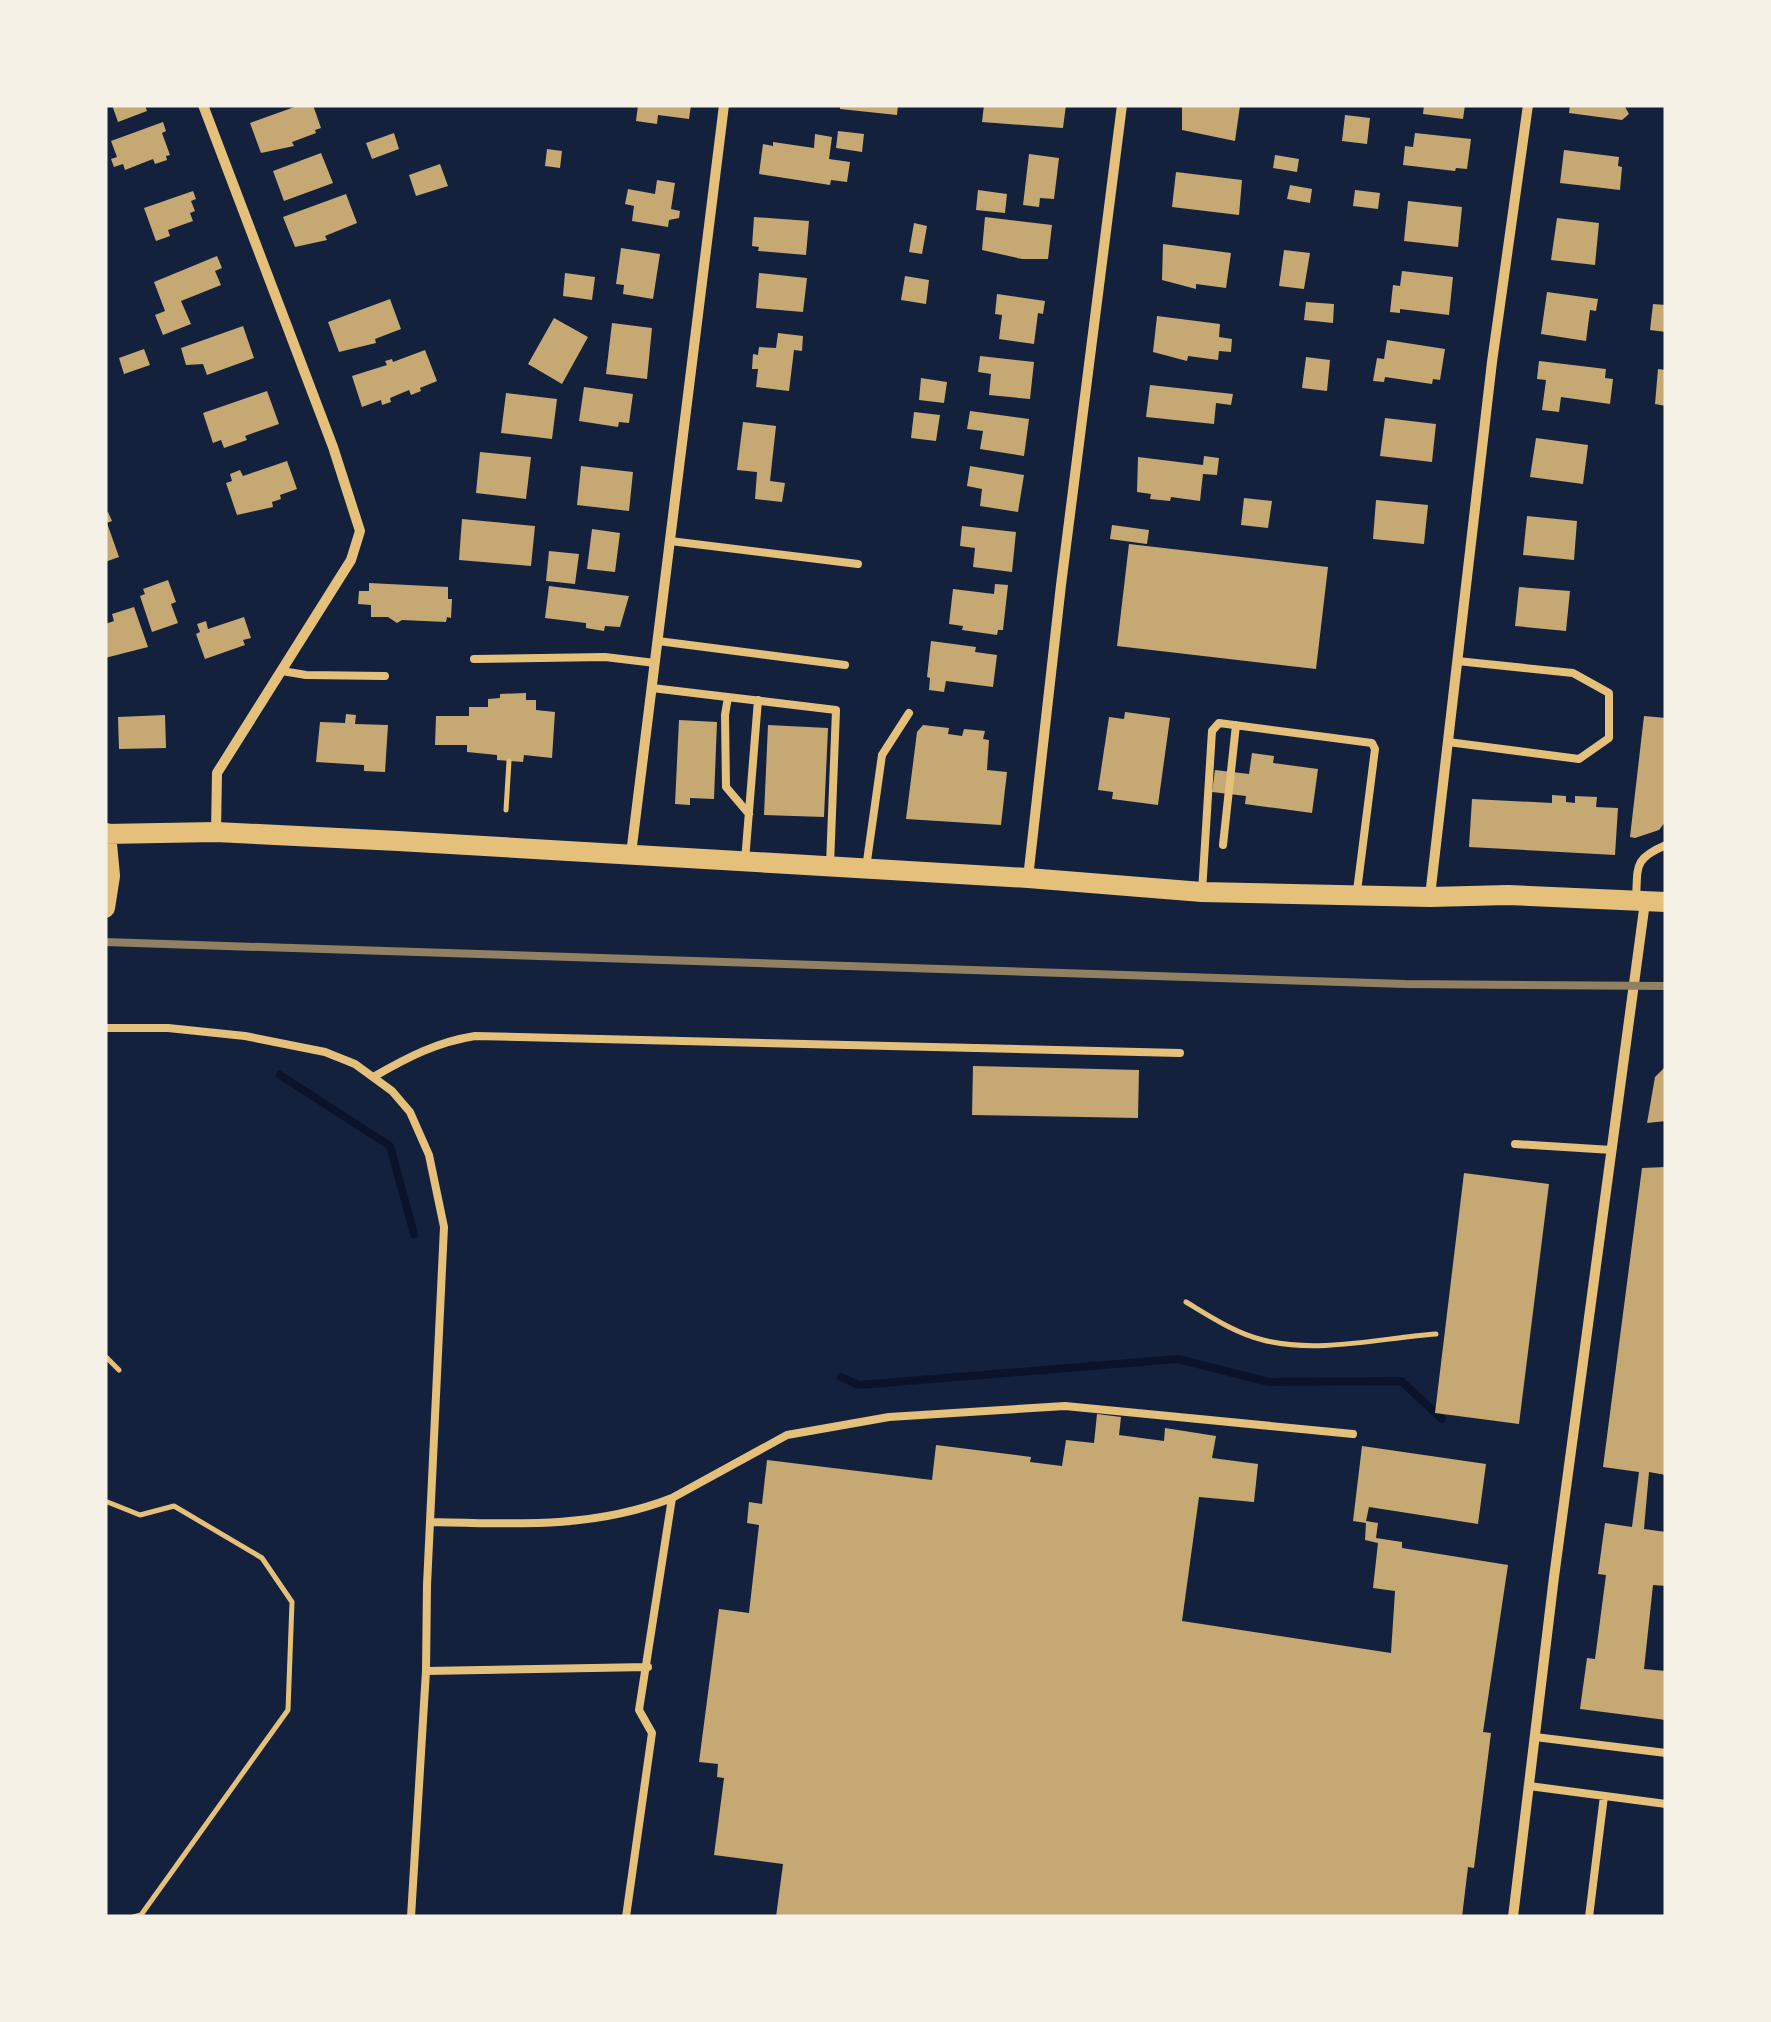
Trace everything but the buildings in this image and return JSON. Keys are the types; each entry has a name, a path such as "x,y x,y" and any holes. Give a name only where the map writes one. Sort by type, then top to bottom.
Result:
{"main road":[{"path":"105,908 110,876 105,832 216,832 631,854 1202,892 1508,895 1649,901"}],"street":[{"path":"203,105 333,447 360,531 351,560 218,773 216,832"},
{"path":"631,854 724,105"},
{"path":"1028,878 1122,105"},
{"path":"1430,897 1492,362 1528,105"},
{"path":"1513,1917 1612,1150 1649,901"}],"lane":[{"path":"670,541 858,564"},
{"path":"658,641 846,665"},
{"path":"474,659 605,657 655,663"},
{"path":"1448,742 1580,759 1608,738 1609,693 1573,673 1457,661"},
{"path":"282,671 385,676"},
{"path":"652,688 836,710 830,866"},
{"path":"728,697 726,787 749,814"},
{"path":"745,861 758,700"},
{"path":"866,868 882,755 910,713"},
{"path":"1202,892 1212,731 1219,723 1372,743 1375,749 1356,896"},
{"path":"1223,845 1236,725"},
{"path":"1649,901 1638,861 1644,854 1666,845"},
{"path":"105,1028 168,1028 326,1052 375,1076 410,1112 430,1155 444,1227 426,1671 411,1917"},
{"path":"375,1076 421,1050 447,1040 476,1036 1180,1052"},
{"path":"1515,1144 1612,1150"},
{"path":"430,1522 535,1525 586,1522 637,1512 672,1498 787,1435 889,1417 1066,1406 1354,1434"},
{"path":"626,1917 652,1733 638,1710 648,1667 672,1498"},
{"path":"426,1671 648,1667"},
{"path":"1535,1737 1666,1753"},
{"path":"1529,1786 1666,1804"},
{"path":"1588,1917 1604,1796"}],"path":[{"path":"506,810 510,761"},
{"path":"1186,1302 1222,1324 1262,1340 1288,1344 1436,1334"},
{"path":"105,1356 119,1370"},
{"path":"105,1501 140,1514 174,1506 262,1558 292,1602 288,1710 141,1915 133,1917"}],"waterway":[{"path":"280,1075 390,1146 414,1234"},
{"path":"841,1377 859,1385 1178,1359 1269,1382 1401,1381 1442,1419"}],"railway":[{"path":"105,942 1405,984 1666,986"}]}
